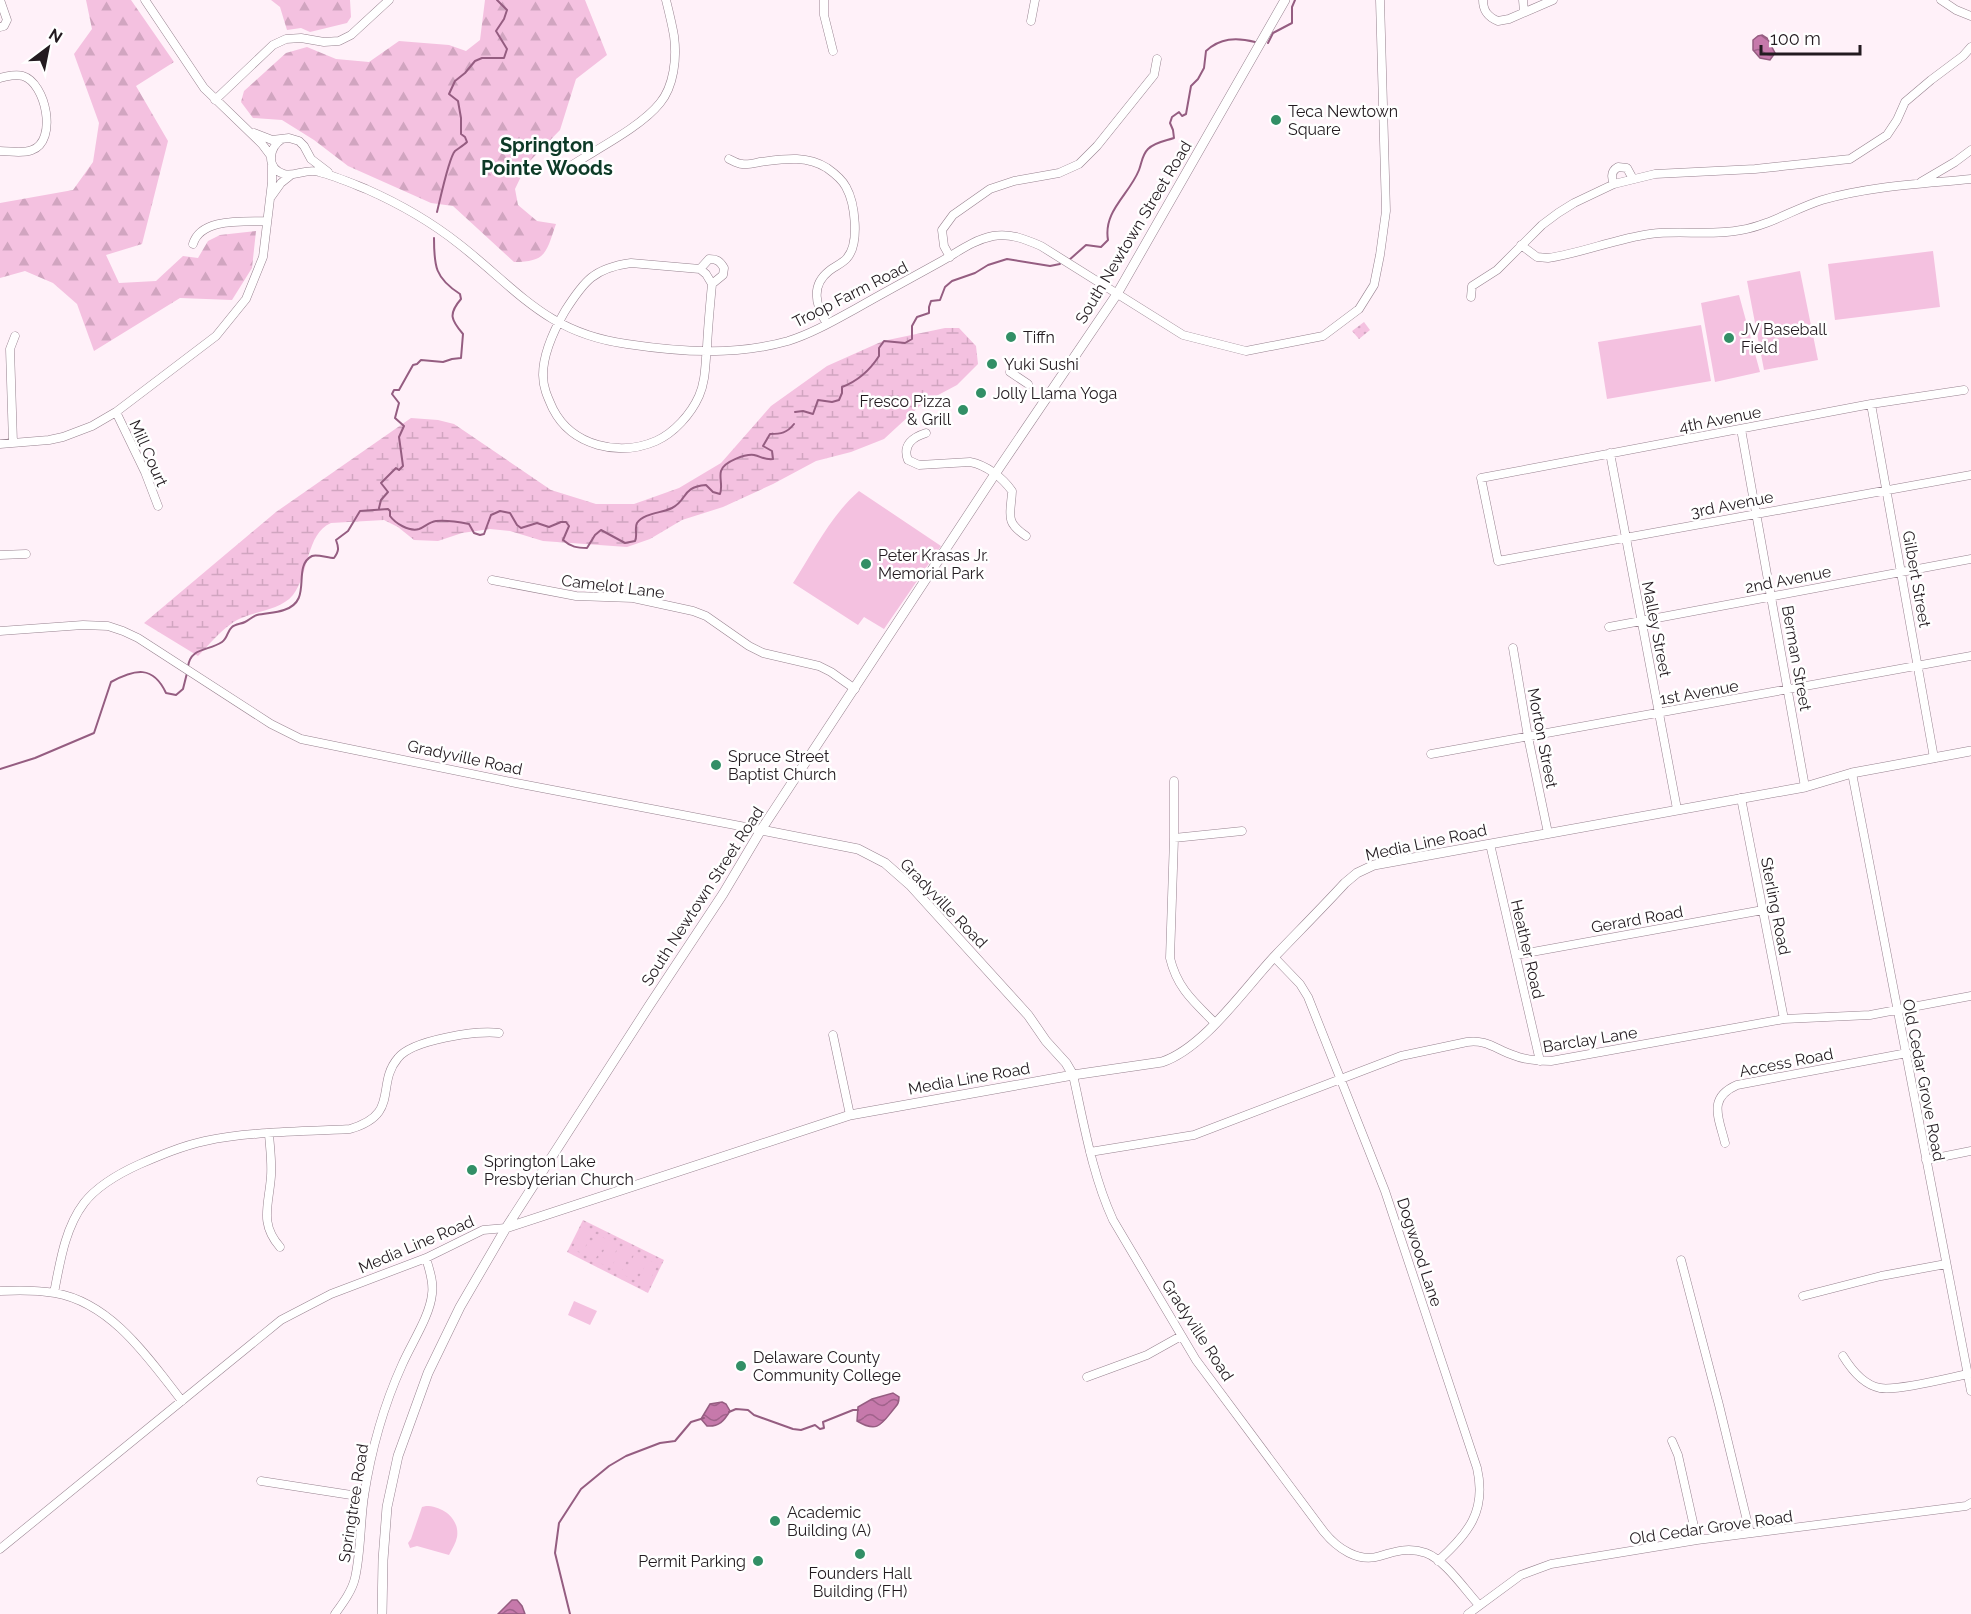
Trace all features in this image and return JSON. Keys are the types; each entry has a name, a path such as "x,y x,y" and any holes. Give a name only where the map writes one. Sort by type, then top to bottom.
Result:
{"main road":[{"name":"South Newtown Street Road","path":"382,1614 387,1507 398,1456 428,1373 456,1315 506,1228 723,894 761,830 995,474 1117,294 1285,0"},
{"name":"Media Line Road","path":"506,1228 850,1115 899,1104 1162,1062 1176,1057 1188,1049 1215,1023 1345,883 1364,869 1383,863 1805,787 1852,774 1971,751"},
{"name":"Gradyville Road","path":"761,830 858,849 885,863 910,885 1028,1015 1073,1075"}],"street":[{"path":"0,0 7,20 4,26 0,27"},
{"name":"Troop Farm Road","path":"145,0 204,88 262,144 278,171 294,174 311,170 334,176 400,204 437,227 516,294 558,324 604,340 706,351 746,350 803,336 973,242 995,236 1020,237 1041,246 1183,335 1246,351 1323,336 1359,309 1374,285 1386,211 1380,0"},
{"path":"215,100 273,45 286,39 339,41 351,35 388,0"},
{"path":"569,167 643,120 662,102 670,80 675,54 674,37 666,0"},
{"path":"824,0 824,15 833,51"},
{"path":"1031,21 1035,0"},
{"path":"1483,0 1483,7 1487,14 1498,21 1509,19 1553,0"},
{"path":"1523,0 1524,12"},
{"path":"1941,0 1971,16"},
{"path":"1471,297 1472,286 1497,270 1542,225 1574,202 1614,184 1655,174 1755,169 1850,159 1887,135 1905,102 1971,47"},
{"path":"950,256 944,246 942,230 953,215 990,189 1014,181 1059,172 1079,164 1097,146 1154,75 1157,59"},
{"path":"0,78 22,75 35,83 44,100 47,128 43,141 35,149 22,152 0,151"},
{"path":"244,128 268,139 292,138 299,141 307,152 306,164 281,183 270,198"},
{"path":"0,444 63,437 92,426 116,412 216,336 246,299 263,257 273,178 271,160 274,146 282,139"},
{"path":"1920,182 1971,150"},
{"name":"Troop Farm Road","path":"307,152 314,162 334,176"},
{"path":"729,159 741,165 801,158 820,163 846,186 853,202 854,240 847,258 826,273 816,292 820,314 827,324"},
{"path":"1614,184 1611,176 1618,166 1627,168 1633,179"},
{"path":"1521,245 1537,257 1548,258 1648,234 1740,230 1770,222 1822,200 1848,194 1920,182 1971,179"},
{"path":"193,244 198,233 214,226 267,221"},
{"path":"700,269 709,259 721,262 724,268 723,275 712,284"},
{"path":"631,263 700,269 712,284 706,373 699,395 688,415 674,429 656,441 634,447 590,444 571,433 556,415 546,395 543,374 548,348 558,324 580,288 595,274 613,265 631,263"},
{"path":"13,443 10,350 15,336"},
{"path":"1010,372 1028,384"},
{"name":"4th Avenue","path":"1498,561 1481,478 1871,404 1964,390"},
{"name":"Gilbert Street","path":"1871,404 1934,758"},
{"name":"Mill Court","path":"116,412 145,472 158,506"},
{"name":"Berman Street","path":"1741,429 1805,787"},
{"path":"926,433 909,441 906,455 908,460 920,465 970,462 995,474 1012,490 1011,523 1014,528 1026,536"},
{"name":"Malley Street","path":"1610,453 1677,810"},
{"name":"3rd Avenue","path":"1498,561 1971,475"},
{"path":"0,555 26,554"},
{"name":"2nd Avenue","path":"1609,627 1971,559"},
{"name":"Camelot Lane","path":"492,580 576,596 633,598 693,611 706,616 763,653 819,666 855,689"},
{"name":"Gradyville Road","path":"0,631 83,625 108,626 138,638 271,724 301,739 761,830"},
{"name":"Morton Street","path":"1513,648 1528,737 1548,833"},
{"name":"1st Avenue","path":"1431,754 1971,656"},
{"name":"Old Cedar Grove Road","path":"1852,774 1971,1391"},
{"path":"1174,781 1170,958 1181,988 1215,1023"},
{"name":"Sterling Road","path":"1741,798 1784,1019"},
{"path":"1174,838 1242,831"},
{"name":"Heather Road","path":"1490,844 1540,1061"},
{"name":"Gerard Road","path":"1516,955 1763,910"},
{"name":"Dogwood Lane","path":"1274,957 1300,984 1308,997 1342,1079 1385,1191 1480,1478 1479,1501 1469,1529 1438,1561"},
{"name":"Barclay Lane","path":"1090,1152 1194,1135 1401,1056 1475,1041 1494,1046 1513,1055 1540,1061 1564,1060 1784,1019 1854,1017 1971,996"},
{"path":"54,1293 67,1236 84,1202 99,1187 116,1176 170,1151 204,1141 240,1135 350,1129 363,1125 374,1118 381,1108 386,1099 393,1067 406,1050 421,1043 442,1039 487,1031 499,1033"},
{"path":"833,1035 850,1115"},
{"name":"Access Road","path":"1725,1143 1717,1108 1721,1095 1729,1088 1907,1053"},
{"name":"Gradyville Road","path":"1073,1075 1102,1196 1113,1220 1181,1336 1215,1386 1332,1542 1342,1550 1359,1556 1379,1557 1398,1550 1425,1553 1438,1561 1479,1605"},
{"path":"269,1134 271,1175 266,1221 272,1238 280,1247"},
{"path":"1926,1160 1971,1152"},
{"name":"Media Line Road","path":"0,1549 281,1320 331,1294 426,1258 483,1230 506,1228"},
{"name":"Springtree Road","path":"335,1614 346,1600 355,1580 364,1497 384,1408 427,1311 432,1294 431,1277 426,1258"},
{"path":"1681,1260 1750,1533"},
{"path":"1803,1296 1881,1276 1946,1264"},
{"path":"0,1291 25,1290 54,1293 92,1307 125,1333 182,1401"},
{"path":"1087,1377 1147,1354 1181,1336"},
{"path":"1843,1356 1860,1376 1880,1388 1901,1387 1968,1374"},
{"path":"1672,1441 1678,1455 1697,1540"},
{"path":"261,1481 364,1497"},
{"name":"Old Cedar Grove Road","path":"1468,1614 1521,1575 1551,1564 1697,1540 1966,1506 1971,1503"}],"green space":[{"path":"86,0 131,0 174,62 136,86 168,141 142,244 106,255 119,283 156,281 183,256 198,258 208,241 220,235 256,231 252,268 232,300 180,298 94,351 77,304 53,283 25,271 0,278 0,203 73,190 93,162 99,123 74,54 92,29"},
{"path":"271,0 350,0 351,17 347,23 310,32 301,28 287,30 280,7"},
{"path":"485,0 585,0 607,55 576,79 560,130 527,164 515,189 518,205 537,221 556,224 544,254 525,262 514,262 453,206 431,203 348,166 314,140 282,120 253,118 241,102 244,91 286,53 307,47 336,59 369,62 399,41 449,45 466,51 480,40"},
{"path":"1933,251 1940,307 1835,320 1828,264"},
{"path":"1800,271 1818,360 1764,370 1747,281"},
{"name":"JV Baseball Field","path":"1739,295 1760,372 1715,382 1701,303"},
{"path":"1364,322 1370,330 1359,339 1352,331"},
{"path":"1701,325 1711,381 1607,399 1598,342"},
{"path":"945,328 959,328 976,346 978,364 957,385 923,403 884,439 851,452 816,461 723,507 682,520 650,539 627,547 543,541 510,531 490,529 462,533 438,541 414,540 398,527 384,520 331,523 317,536 298,587 287,601 238,619 218,635 198,656 144,623 276,512 411,418 454,424 551,490 596,504 634,504 679,488 721,463 771,406 827,366 883,341"},
{"name":"Peter Krasas Jr. Memorial Park","path":"859,491 941,546 884,629 864,617 858,625 793,583 831,522"},
{"path":"583,1220 664,1260 648,1293 567,1252"},
{"path":"583,1227 593,1232 582,1253 572,1249"},
{"path":"596,1234 606,1239 595,1260 585,1255"},
{"path":"609,1240 619,1245 608,1267 598,1262"},
{"path":"622,1246 631,1251 621,1273 611,1268"},
{"path":"635,1253 645,1258 634,1280 624,1275"},
{"path":"648,1260 658,1264 647,1286 637,1281"},
{"path":"574,1301 597,1311 590,1325 568,1315"},
{"path":"422,1507 444,1511 456,1525 457,1537 449,1555 417,1546 410,1548 408,1543"}],"water":[{"path":"1762,35 1767,38 1775,53 1770,60 1760,58 1753,50 1753,40"},
{"path":"893,1393 899,1397 898,1403 882,1423 874,1427 857,1421 858,1407 872,1399"},
{"path":"722,1402 730,1411 728,1415 718,1424 707,1426 701,1419 710,1404"},
{"path":"512,1600 517,1600 525,1614 498,1614"}],"waterway":[{"path":"437,212 453,155 467,142 461,134 458,101 449,94 455,81 475,61 482,58 504,58 507,49 496,31 507,10 497,0"},
{"path":"1268,43 1273,33 1292,23 1292,7 1295,0"},
{"path":"1068,261 1086,245 1101,247 1108,240 1109,220 1135,179 1146,151 1157,143 1174,138 1170,123 1172,117 1179,112 1182,116 1186,114 1191,86 1204,68 1206,51 1223,41 1241,39 1255,42"},
{"path":"379,508 381,500 388,492 381,483 396,468 399,470 403,466 399,437 404,426 395,418 399,403 392,394 394,390 399,390 413,365 421,360 443,362 461,358 463,334 453,317 454,309 461,299 460,294 441,277 436,264 434,238"},
{"path":"795,412 803,411 813,414 818,400 832,402 839,400 842,387 848,385 872,366 879,356 879,348 884,341 905,343 912,339 912,326 917,317 929,313 931,301 940,300 945,287 952,281 1007,259 1050,266 1060,264"},
{"path":"188,667 192,656 222,642 233,626 256,616 293,606 301,592 303,568 306,561 312,556 334,558 338,549 336,540 348,531 360,511 388,509 395,521 415,530 436,521 469,524 474,533 480,535 484,534 491,515 500,511 510,513 521,528 537,523 549,527 566,522 569,526 563,540 577,547 587,548 601,530 625,543 635,541 636,525 640,520 677,505 692,488 706,485 713,492 720,494 721,471 731,461 750,455 773,459 772,451 763,446 770,434 784,432 794,424"},
{"path":"0,769 35,758 94,733 111,682 128,674 143,672 155,678 166,693 176,695 183,689 187,673"},
{"path":"729,1412 736,1409 748,1410 754,1415 801,1430 815,1425 820,1429 824,1428 823,1422 858,1410"},
{"path":"570,1614 555,1553 559,1523 581,1489 609,1466 626,1456 660,1443 675,1441 691,1422 704,1418"}],"place":[{"name":"Teca Newtown Square","path":"1276,120"},
{"name":"Tiffn","path":"1011,337"},
{"name":"JV Baseball Field","path":"1729,338"},
{"name":"Yuki Sushi","path":"992,364"},
{"name":"Jolly Llama Yoga","path":"981,393"},
{"name":"Fresco Pizza & Grill","path":"963,410"},
{"name":"Peter Krasas Jr. Memorial Park","path":"866,564"},
{"name":"Spruce Street Baptist Church","path":"716,765"},
{"name":"Springton Lake Presbyterian Church","path":"472,1170"},
{"name":"Delaware County Community College","path":"741,1366"},
{"name":"Academic Building (A)","path":"775,1521"},
{"name":"Founders Hall Building (FH)","path":"860,1554"},
{"name":"Permit Parking","path":"758,1561"}],"district":[{"name":"Springton Pointe Woods","path":"547,156"}]}
